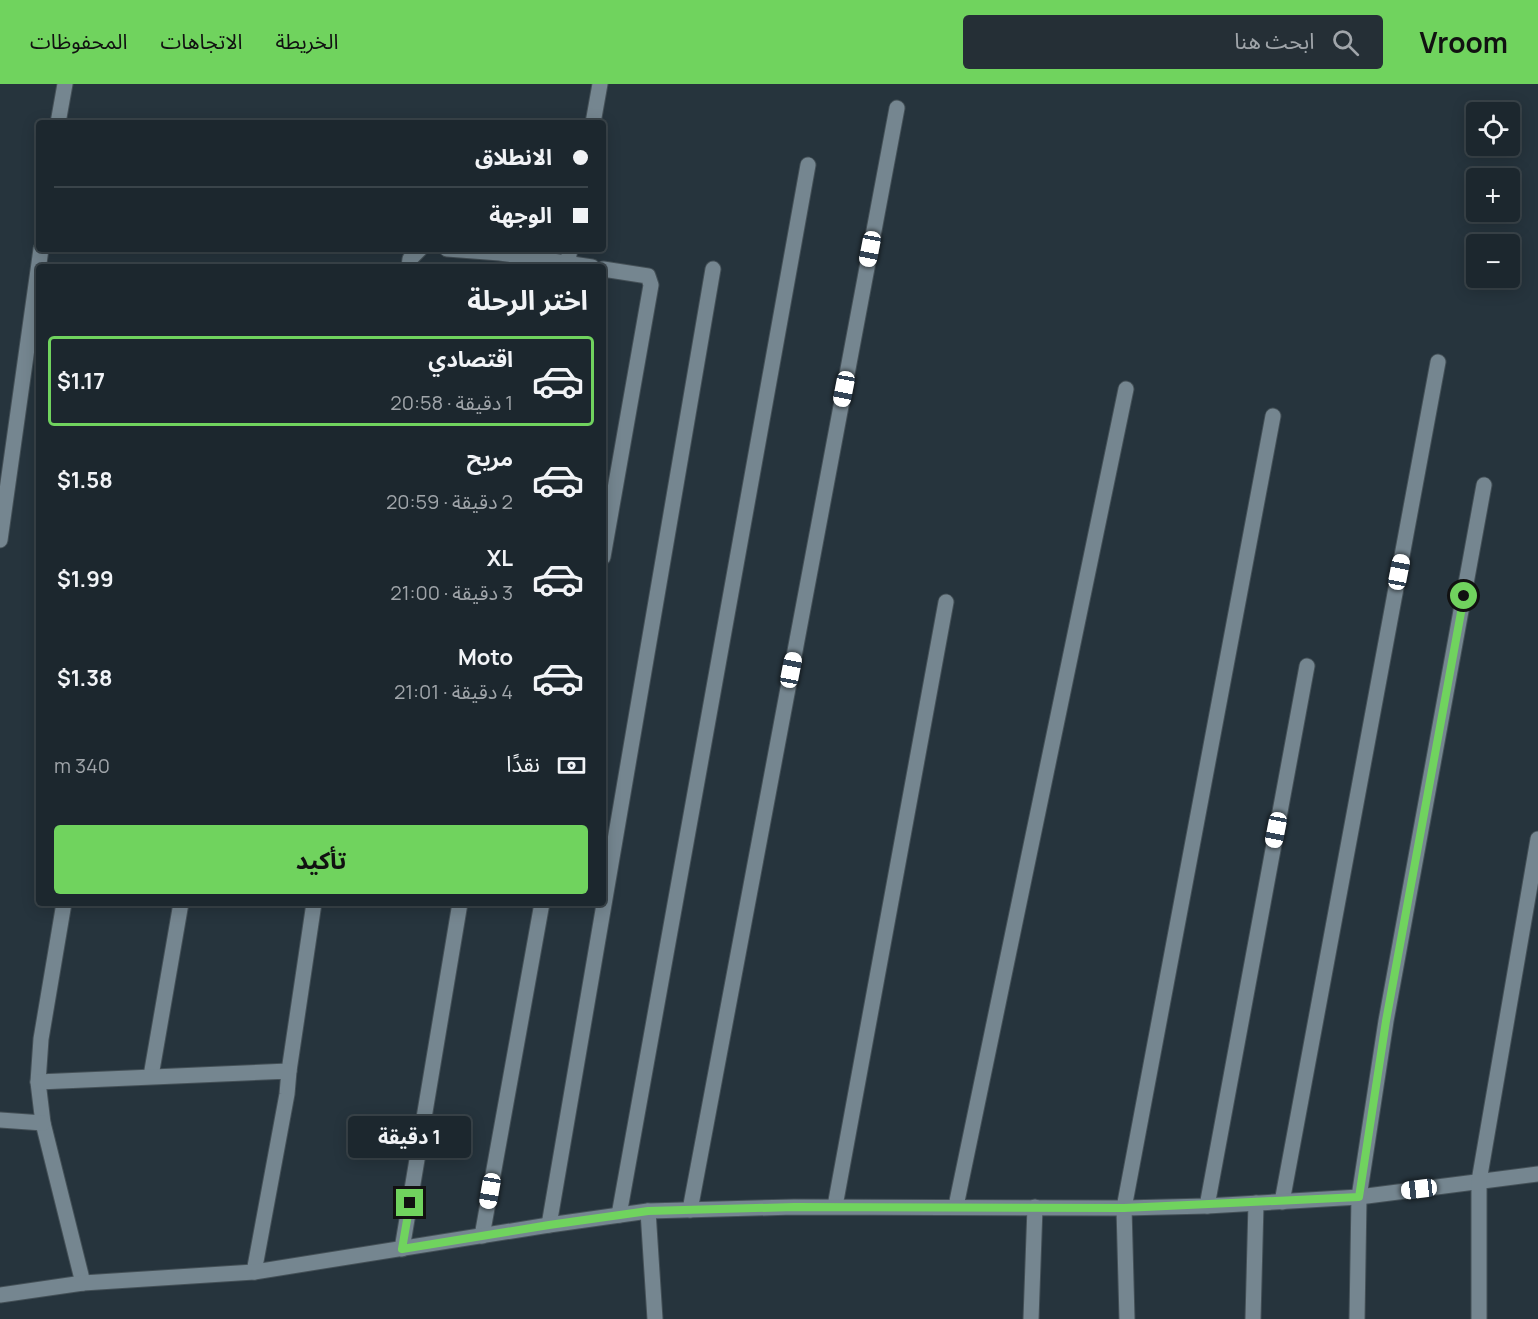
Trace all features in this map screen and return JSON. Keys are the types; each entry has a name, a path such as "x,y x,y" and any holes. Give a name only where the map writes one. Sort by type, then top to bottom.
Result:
{"street":[{"path":"59,120 65,84"},
{"path":"594,120 600,84"},
{"path":"690,1210 897,108"},
{"path":"619,1215 808,165"},
{"path":"487,252 568,260"},
{"path":"606,892 713,268"},
{"path":"606,269 648,276 651,285 606,540"},
{"path":"0,540 36,284"},
{"path":"1282,1202 1438,362"},
{"path":"956,1206 1126,388"},
{"path":"1127,1319 1124,1208 1273,416"},
{"path":"1357,1319 1359,1197 1388,1010 1484,485"},
{"path":"835,1206 946,602"},
{"path":"1207,1206 1307,666"},
{"path":"1479,1319 1479,1181 1538,840"},
{"path":"63,906 41,1039 38,1082 44,1123 83,1283"},
{"path":"151,1076 180,906"},
{"path":"254,1272 287,1094 314,906"},
{"path":"402,1249 459,906"},
{"path":"482,1236 541,906"},
{"path":"549,1225 604,906"},
{"path":"38,1082 290,1071"},
{"path":"0,1120 44,1123"},
{"path":"0,1295 83,1283 254,1272 648,1211 835,1206 1124,1208 1207,1206 1359,1197 1538,1174"},
{"path":"1252,1319 1257,1203"},
{"path":"1031,1319 1035,1207"},
{"path":"648,1211 656,1319"}],"route":[{"path":"410,1203 402,1249 648,1211 794,1207 1124,1208 1207,1206 1359,1197 1386,1021 1464,596"}]}
